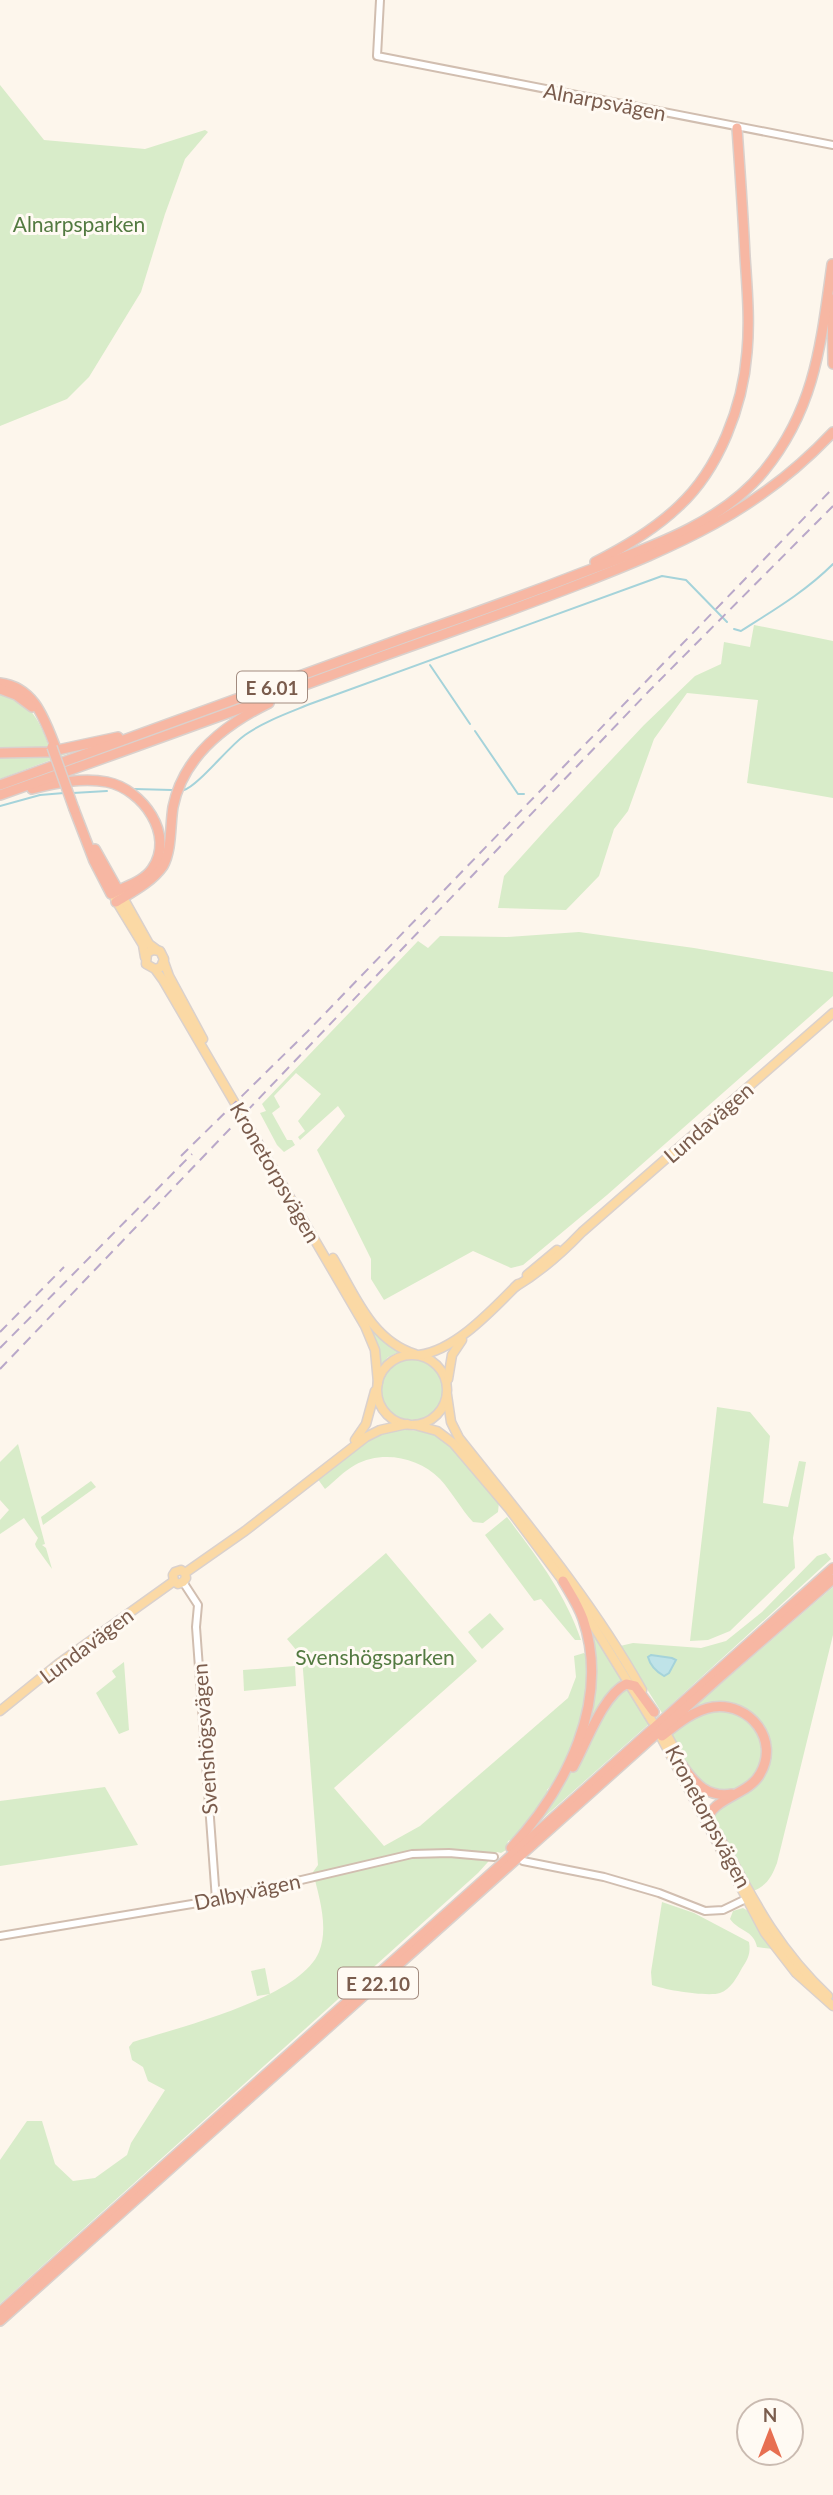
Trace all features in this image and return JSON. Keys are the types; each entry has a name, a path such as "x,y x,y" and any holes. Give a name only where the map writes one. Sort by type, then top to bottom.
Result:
{"highway":[{"path":"543,588 621,550 671,513 697,486 714,460 729,427 740,393 748,340 737,128"},
{"path":"833,252 833,364"},
{"name":"E 6.01","path":"0,785 543,588 691,528 742,493 763,472 783,444 811,386 821,350 832,264"},
{"name":"E 6.01","path":"0,796 572,587 675,546 763,495 833,432"},
{"path":"117,896 152,879 162,866 179,789 192,762 202,750 230,726 260,708 361,665"},
{"path":"0,683 18,688 36,704 42,714 76,809 117,896"},
{"path":"0,689 16,695 34,709 53,747"},
{"path":"0,753 65,749 163,726"},
{"path":"0,796 56,783 95,780 113,783 135,796 148,809 156,825 159,853 146,876 117,896"},
{"name":"E 22.10","path":"0,2321 623,1763 832,1571"},
{"name":"E 22.10","path":"0,2312 473,1887 832,1571"},
{"path":"555,1792 578,1739 592,1677 591,1653 584,1625 563,1581"},
{"path":"473,1887 522,1836 555,1792 574,1764 612,1695 622,1686 631,1685 640,1691 655,1717"},
{"path":"623,1763 697,1713 716,1707 733,1708 747,1714 760,1727 766,1754 765,1765 756,1780 717,1805 707,1819"},
{"path":"682,1765 707,1792 723,1795 740,1791"}],"main road":[{"path":"117,896 149,944 163,954 164,962 155,969 148,967 143,945 117,896"},
{"path":"145,957 150,951 157,950"},
{"name":"Kronetorpsvägen","path":"164,962 180,998 261,1140 374,1326 395,1346 416,1355"},
{"name":"Kronetorpsvägen","path":"155,969 361,1318 375,1350 377,1384"},
{"name":"Lundavägen","path":"344,1453 364,1428 377,1384 392,1360 436,1351 453,1343 515,1287 565,1250 582,1232 833,1013"},
{"name":"Lundavägen","path":"0,1712 58,1664 174,1581 175,1572 179,1570 184,1578 376,1431 411,1425 435,1417 443,1407 454,1352 483,1316"},
{"path":"416,1355 430,1359 439,1367 447,1390 451,1422 459,1438 577,1588 611,1639 655,1717"},
{"path":"377,1384 378,1399 384,1411 395,1420 442,1434 453,1443 510,1510 563,1581 631,1685"},
{"name":"Kronetorpsvägen","path":"707,1819 682,1765 665,1737 707,1819 749,1897"},
{"path":"749,1897 791,1958 833,2000"},
{"path":"749,1897 765,1933 786,1962 806,1984 833,2006"}],"street":[{"name":"Alnarpsvägen","path":"380,0 377,56 833,145"},
{"name":"Svenshögsvägen","path":"184,1578 198,1605 196,1627 216,1900"},
{"name":"Dalbyvägen","path":"0,1936 216,1900 412,1854 449,1853 494,1857"},
{"path":"523,1861 604,1877 659,1893 705,1911 723,1910 749,1897"}],"green space":[{"name":"Alnarpsparken","path":"0,85 44,140 145,149 205,130 208,132 185,159 141,292 89,377 67,399 0,426"},
{"path":"508,605 0,791 0,788"},
{"path":"754,625 833,641 833,798 747,783 758,700 687,693 654,739 628,811 614,829 599,876 566,910 498,908 504,876 549,826 644,725 695,676 721,664 724,642 750,647"},
{"path":"0,693 19,700 26,706 43,731 50,750 0,750"},
{"path":"72,752 0,779 0,756 22,757"},
{"path":"579,932 833,972 833,996 607,1195 523,1265 511,1268 473,1251 384,1300 371,1279 371,1259 317,1150 345,1116 338,1106 300,1140 298,1137 305,1131 298,1121 321,1094 296,1073 274,1096 280,1107 272,1113 287,1140 292,1140 295,1145 284,1152 277,1145 260,1113 266,1111 262,1104 418,941 428,948 440,936 507,937"},
{"path":"370,1328 385,1342 401,1351 388,1357 379,1368"},
{"path":"412,1357 430,1363 438,1371 444,1389 438,1407 430,1415 412,1421 394,1415 386,1407 380,1389 386,1371 394,1363"},
{"path":"717,1407 750,1412 770,1436 763,1503 788,1507 799,1461 806,1462 793,1538 795,1568 730,1631 708,1640 690,1641"},
{"path":"398,1429 431,1432 454,1447 499,1502 498,1512 483,1523 473,1522 431,1471 399,1458 366,1460 347,1470 325,1489 317,1478 370,1436"},
{"path":"18,1444 45,1544 42,1545 46,1548 52,1569 36,1547 38,1538 24,1518 0,1534 0,1520 9,1510 0,1500 0,1462"},
{"path":"91,1481 96,1487 43,1525 41,1517"},
{"path":"507,1517 558,1591 581,1640 575,1640 541,1599 534,1601 485,1535"},
{"name":"Svenshögsparken","path":"386,1553 477,1661 334,1788 384,1846 420,1826 568,1698 576,1677 574,1656 584,1653 589,1674 584,1706 566,1763 547,1790 550,1795 516,1838 508,1841 506,1850 497,1852 478,1873 0,2304 0,2160 27,2121 42,2121 55,2164 73,2181 95,2178 127,2155 131,2143 165,2090 148,2081 143,2067 132,2060 129,2047 133,2042 207,2019 264,1997 289,1983 307,1968 319,1952 323,1922 313,1872 318,1865 302,1657 287,1639"},
{"path":"826,1553 831,1559 662,1713 620,1646 633,1643 701,1648 726,1641 762,1612 817,1556"},
{"path":"833,1587 833,1635 777,1863 768,1880 753,1891 711,1816 757,1783 768,1738 735,1706 679,1720"},
{"path":"490,1613 504,1629 482,1649 468,1632"},
{"path":"586,1619 626,1681 577,1753 589,1717 594,1687 595,1672"},
{"path":"124,1662 129,1730 119,1734 96,1693 116,1677 112,1671"},
{"path":"295,1666 296,1686 244,1691 243,1670"},
{"path":"629,1687 650,1723 532,1828 576,1765 612,1698"},
{"path":"710,1710 737,1712 757,1731 762,1744 758,1772 749,1783 737,1790 723,1792 701,1783 686,1763 671,1733 685,1722"},
{"path":"105,1787 138,1845 0,1866 0,1801"},
{"path":"662,1902 694,1913 749,1942 747,1959 727,1989 720,1993 706,1994 652,1985 651,1972"},
{"path":"743,1908 750,1912 773,1949 757,1947 753,1937 730,1919 733,1911"},
{"path":"265,1968 270,1994 257,1996 251,1971"}],"water":[{"path":"651,1655 676,1660 669,1673 664,1676 650,1663 648,1657"}],"waterway":[{"path":"734,629 741,631 777,608 833,564"},
{"path":"184,790 245,735 277,718 662,576 686,580 727,622"},
{"path":"430,665 470,724"},
{"path":"475,731 518,794 524,794"},
{"path":"134,789 172,790"},
{"path":"73,793 107,791"},
{"path":"0,806 40,795 64,793"}],"railway":[{"path":"181,1156 307,1032 833,488"},
{"path":"0,1369 649,691 833,506"},
{"path":"0,1348 192,1154"},
{"path":"0,1332 64,1267"}]}
